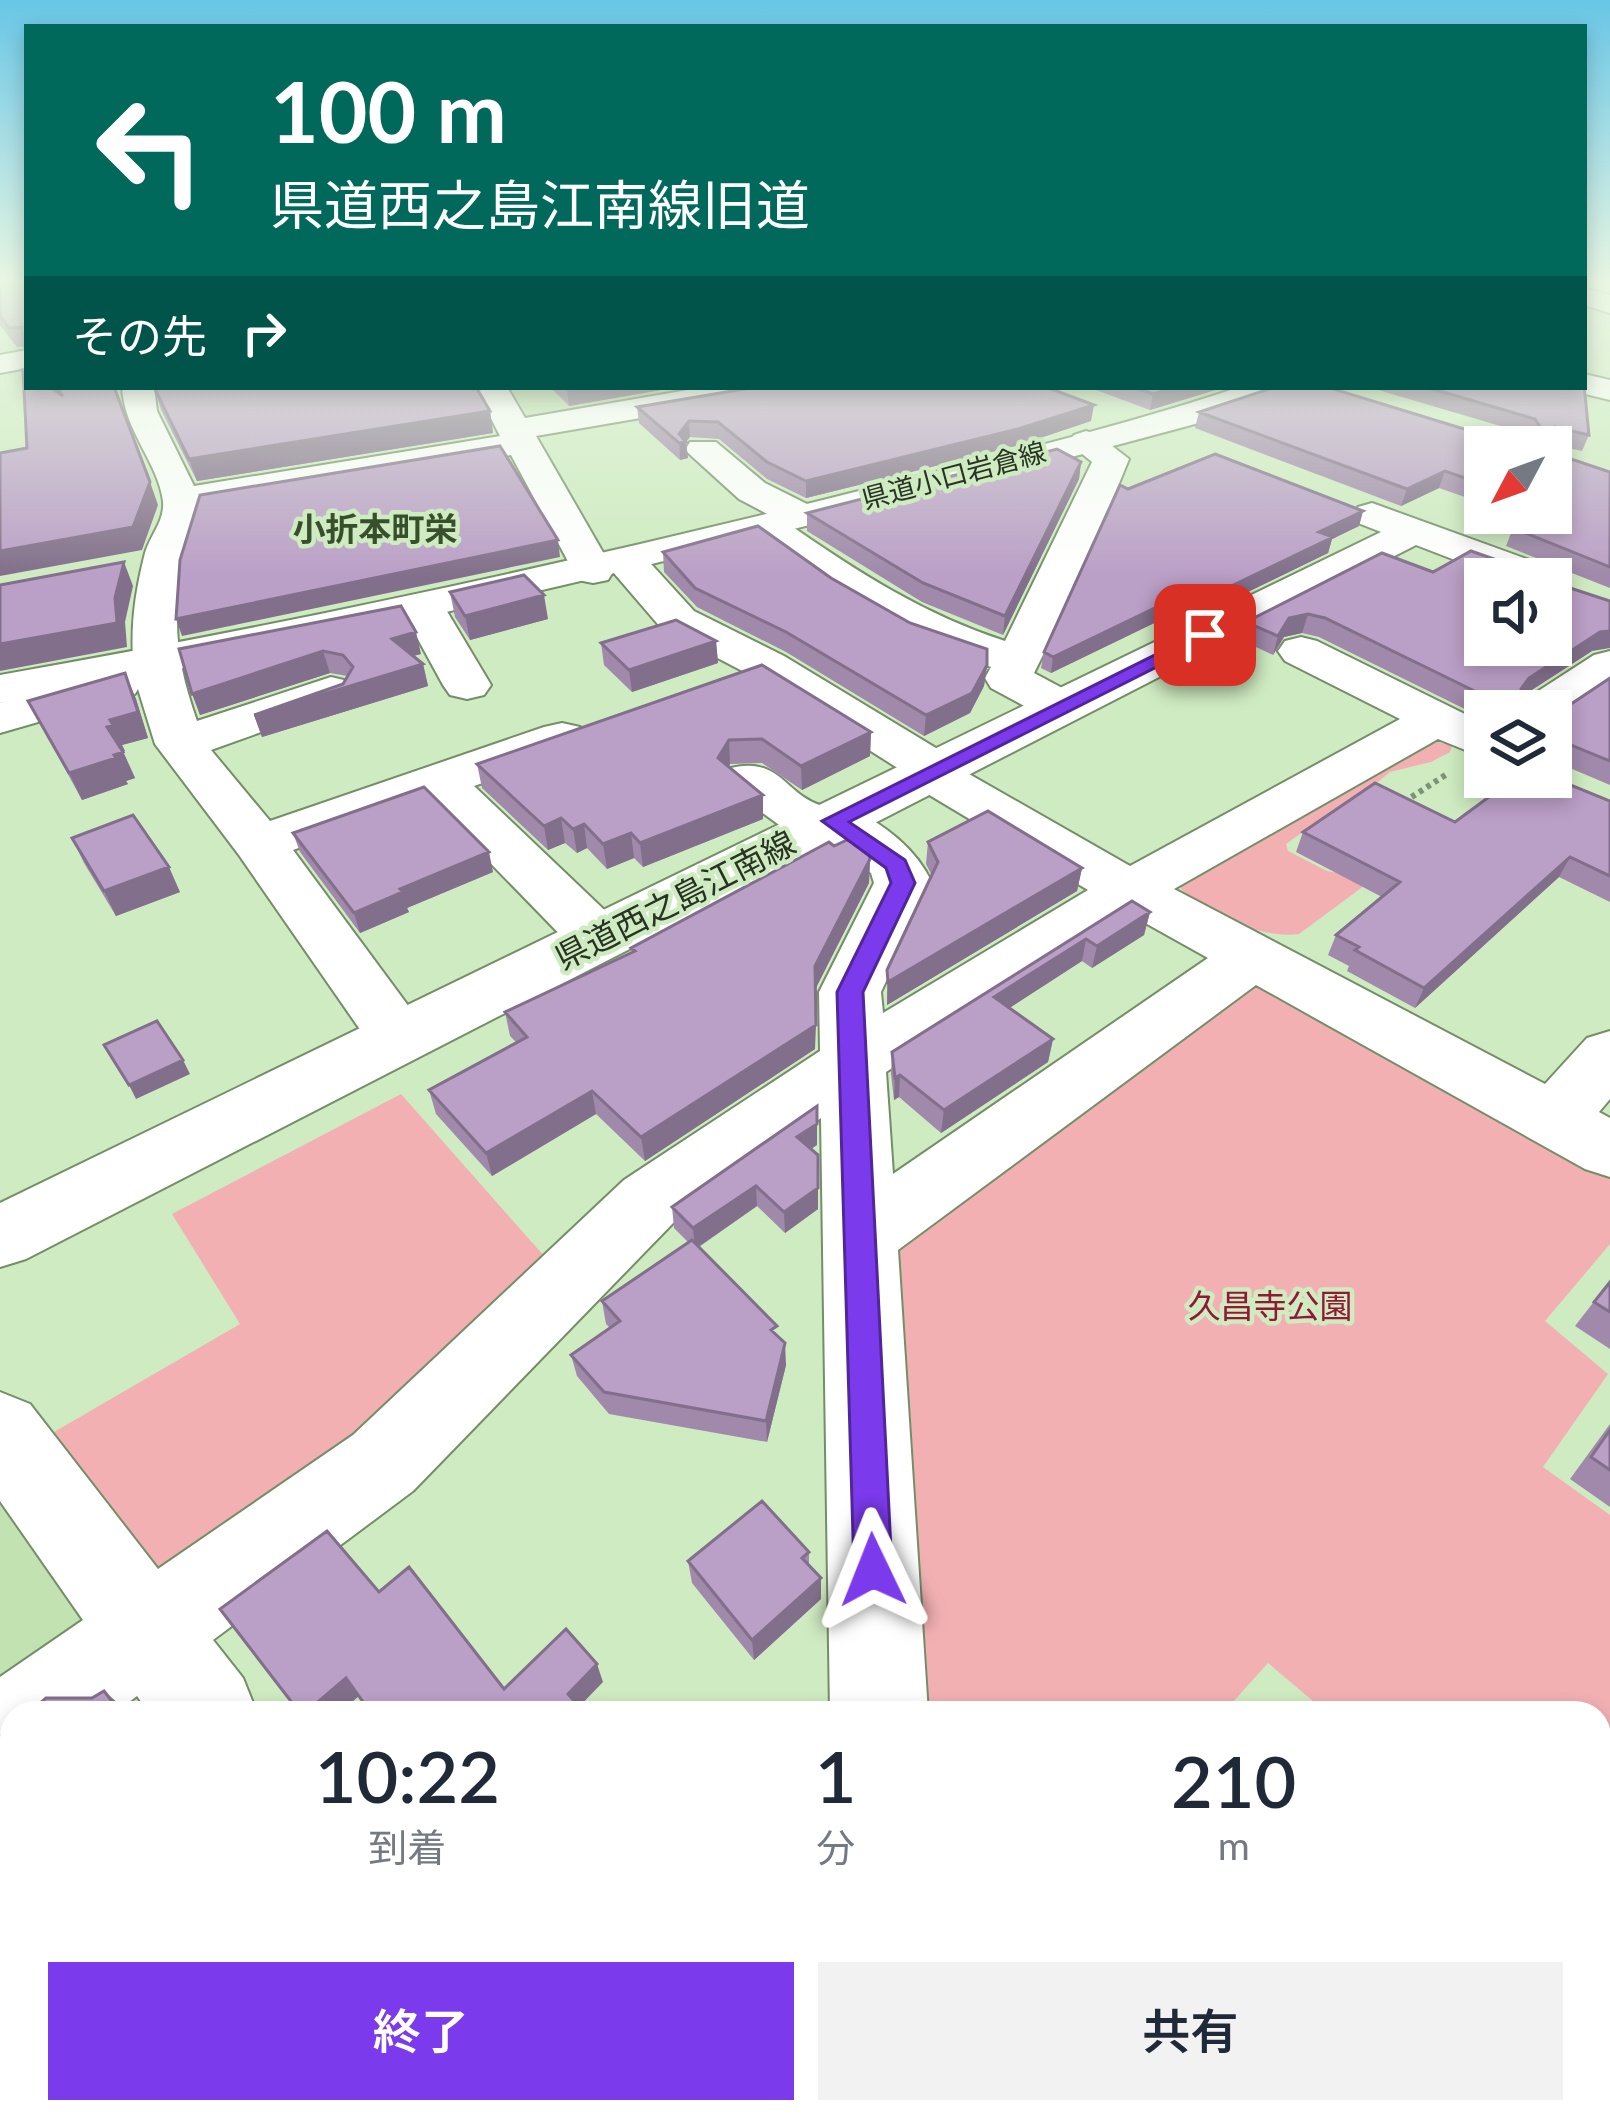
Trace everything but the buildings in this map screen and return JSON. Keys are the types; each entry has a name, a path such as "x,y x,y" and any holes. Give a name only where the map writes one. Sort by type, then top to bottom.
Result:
{"street":[{"path":"138,390 140,411 182,499 181,519 142,567 154,663 180,744 259,843 400,1038"},
{"path":"493,390 517,436 610,567 679,620 768,666 932,772 1130,890 1582,1134 1610,1055"},
{"name":"県道小口岩倉線","path":"0,688 154,663 610,567 785,522 1085,423 1143,428 1263,390"},
{"path":"182,499 517,436 669,395 763,398"},
{"path":"1062,707 1009,678 1053,593 1111,459 1085,423"},
{"path":"1143,428 1206,452"},
{"path":"703,449 848,585 927,630 1018,662"},
{"path":"1331,499 1486,558"},
{"name":"県道西之島江南線","path":"0,1237 1414,531"},
{"path":"423,608 467,685"},
{"path":"1301,650 1463,741"},
{"path":"0,718 128,681 154,663"},
{"path":"1572,690 1610,665"},
{"path":"706,688 768,666"},
{"path":"180,744 331,691"},
{"path":"259,843 602,724"},
{"path":"50,1701 383,1463 650,1200 854,1061 1130,890 1463,741"},
{"path":"749,778 896,865 903,883 850,992 879,1701"},
{"path":"440,781 598,938"},
{"path":"861,1236 1252,957"},
{"path":"0,1431 199,1701"}],"path":[{"path":"1388,813 1463,741"}],"shaded area":[{"path":"504,390 658,390 661,397 520,421"},
{"path":"0,1492 107,1638 16,1701 0,1701"}],"green space":[{"path":"1428,739 1452,746 1450,752 1390,772 1337,816 1314,824 1286,844 1288,851 1327,871 1372,880 1299,934 1268,933 1236,923 1181,889 1184,877"},
{"name":"久昌寺公園","path":"1259,972 1610,1165 1610,1244 1545,1321 1608,1374 1543,1467 1610,1515 1610,1701 1313,1701 1268,1663 1234,1701 909,1701 886,1243"},
{"path":"401,1094 560,1274 163,1600 42,1439 240,1324 172,1214"}],"district":[{"name":"小折本町栄","path":"375,529"}],"route":[{"path":"873,1570 850,992 857,969 903,883 896,865 833,821 1205,635"}]}
